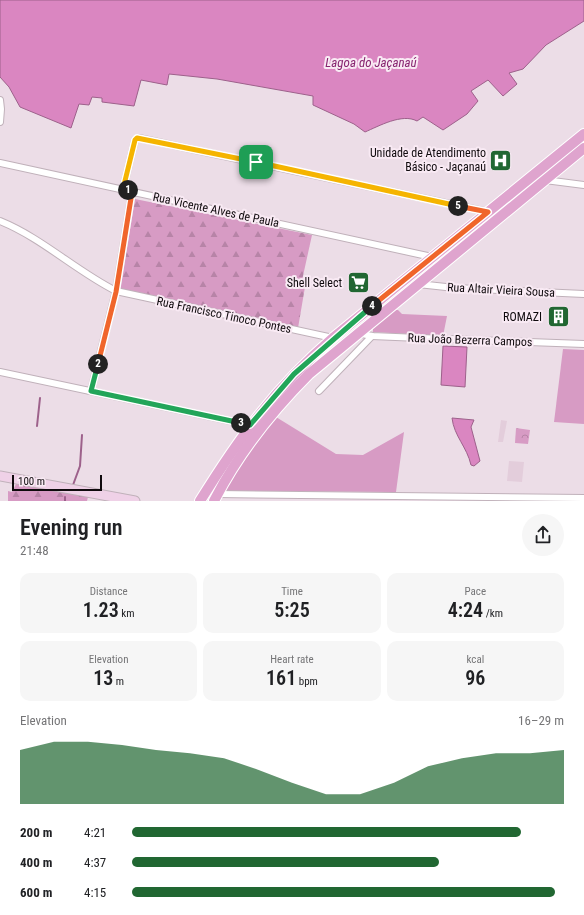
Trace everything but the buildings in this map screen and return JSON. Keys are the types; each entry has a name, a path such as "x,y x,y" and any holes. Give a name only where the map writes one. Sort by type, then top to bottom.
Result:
{"main road":[{"path":"200,501 250,425 294,374 333,338 584,134"},
{"path":"216,498 258,433 290,394 314,370 357,333 584,148"}],"street":[{"path":"0,100 2,109 0,122"},
{"path":"123,189 135,140 139,138 488,212"},
{"name":"Rua Vicente Alves de Paula","path":"0,163 432,257"},
{"path":"545,180 584,185"},
{"path":"91,391 116,292 132,192"},
{"name":"Rua Francisco Tinoco Pontes","path":"0,221 35,240 96,282 116,292 333,338"},
{"name":"Rua Altair Vieira Sousa","path":"418,284 455,288 584,294"},
{"name":"Rua João Bezerra Campos","path":"357,333 372,336 584,344"},
{"path":"319,391 372,336"},
{"path":"0,372 250,425"},
{"path":"0,476 135,501"},
{"path":"216,498 584,498"}],"shaded area":[{"path":"501,420 507,421 503,442 498,442"},
{"path":"509,461 524,462 522,482 507,481"}],"green space":[{"path":"135,199 312,235 301,285 305,287 298,328 120,290"},
{"path":"395,310 398,310 402,314 447,316 443,336 373,332 373,328"},
{"path":"563,349 584,350 584,424 554,422"},
{"path":"276,417 336,454 363,455 404,432 396,492 225,491 249,451"},
{"path":"516,428 530,430 528,444 515,443"},
{"path":"16,484 88,497 87,501 8,501 8,491 12,492"}],"water":[{"name":"Lagoa do Jaçanaú","path":"0,0 584,0 584,21 546,45 523,69 509,73 517,84 503,96 488,80 471,91 478,101 467,114 443,130 423,117 417,121 405,118 398,119 365,132 354,124 313,105 313,96 217,79 169,74 167,85 141,80 134,106 102,102 102,98 92,97 89,105 79,104 71,128 20,107 9,87 0,77"},
{"path":"443,346 467,347 465,387 441,385"},
{"path":"452,418 474,420 471,427 480,461 474,466 471,465 467,453 455,430"}],"waterway":[{"path":"37,426 40,398"},
{"path":"73,485 80,466 82,435"}],"place":[{"name":"Unidade de Atendimento Básico - Jaçanaú","path":"501,160"},
{"name":"Shell Select","path":"358,283"},
{"name":"ROMAZI","path":"558,317"}],"route":[{"path":"139,138 256,162 488,212 313,355 274,395 250,425 91,391 116,292 132,192 123,189 135,140 139,138"}]}
